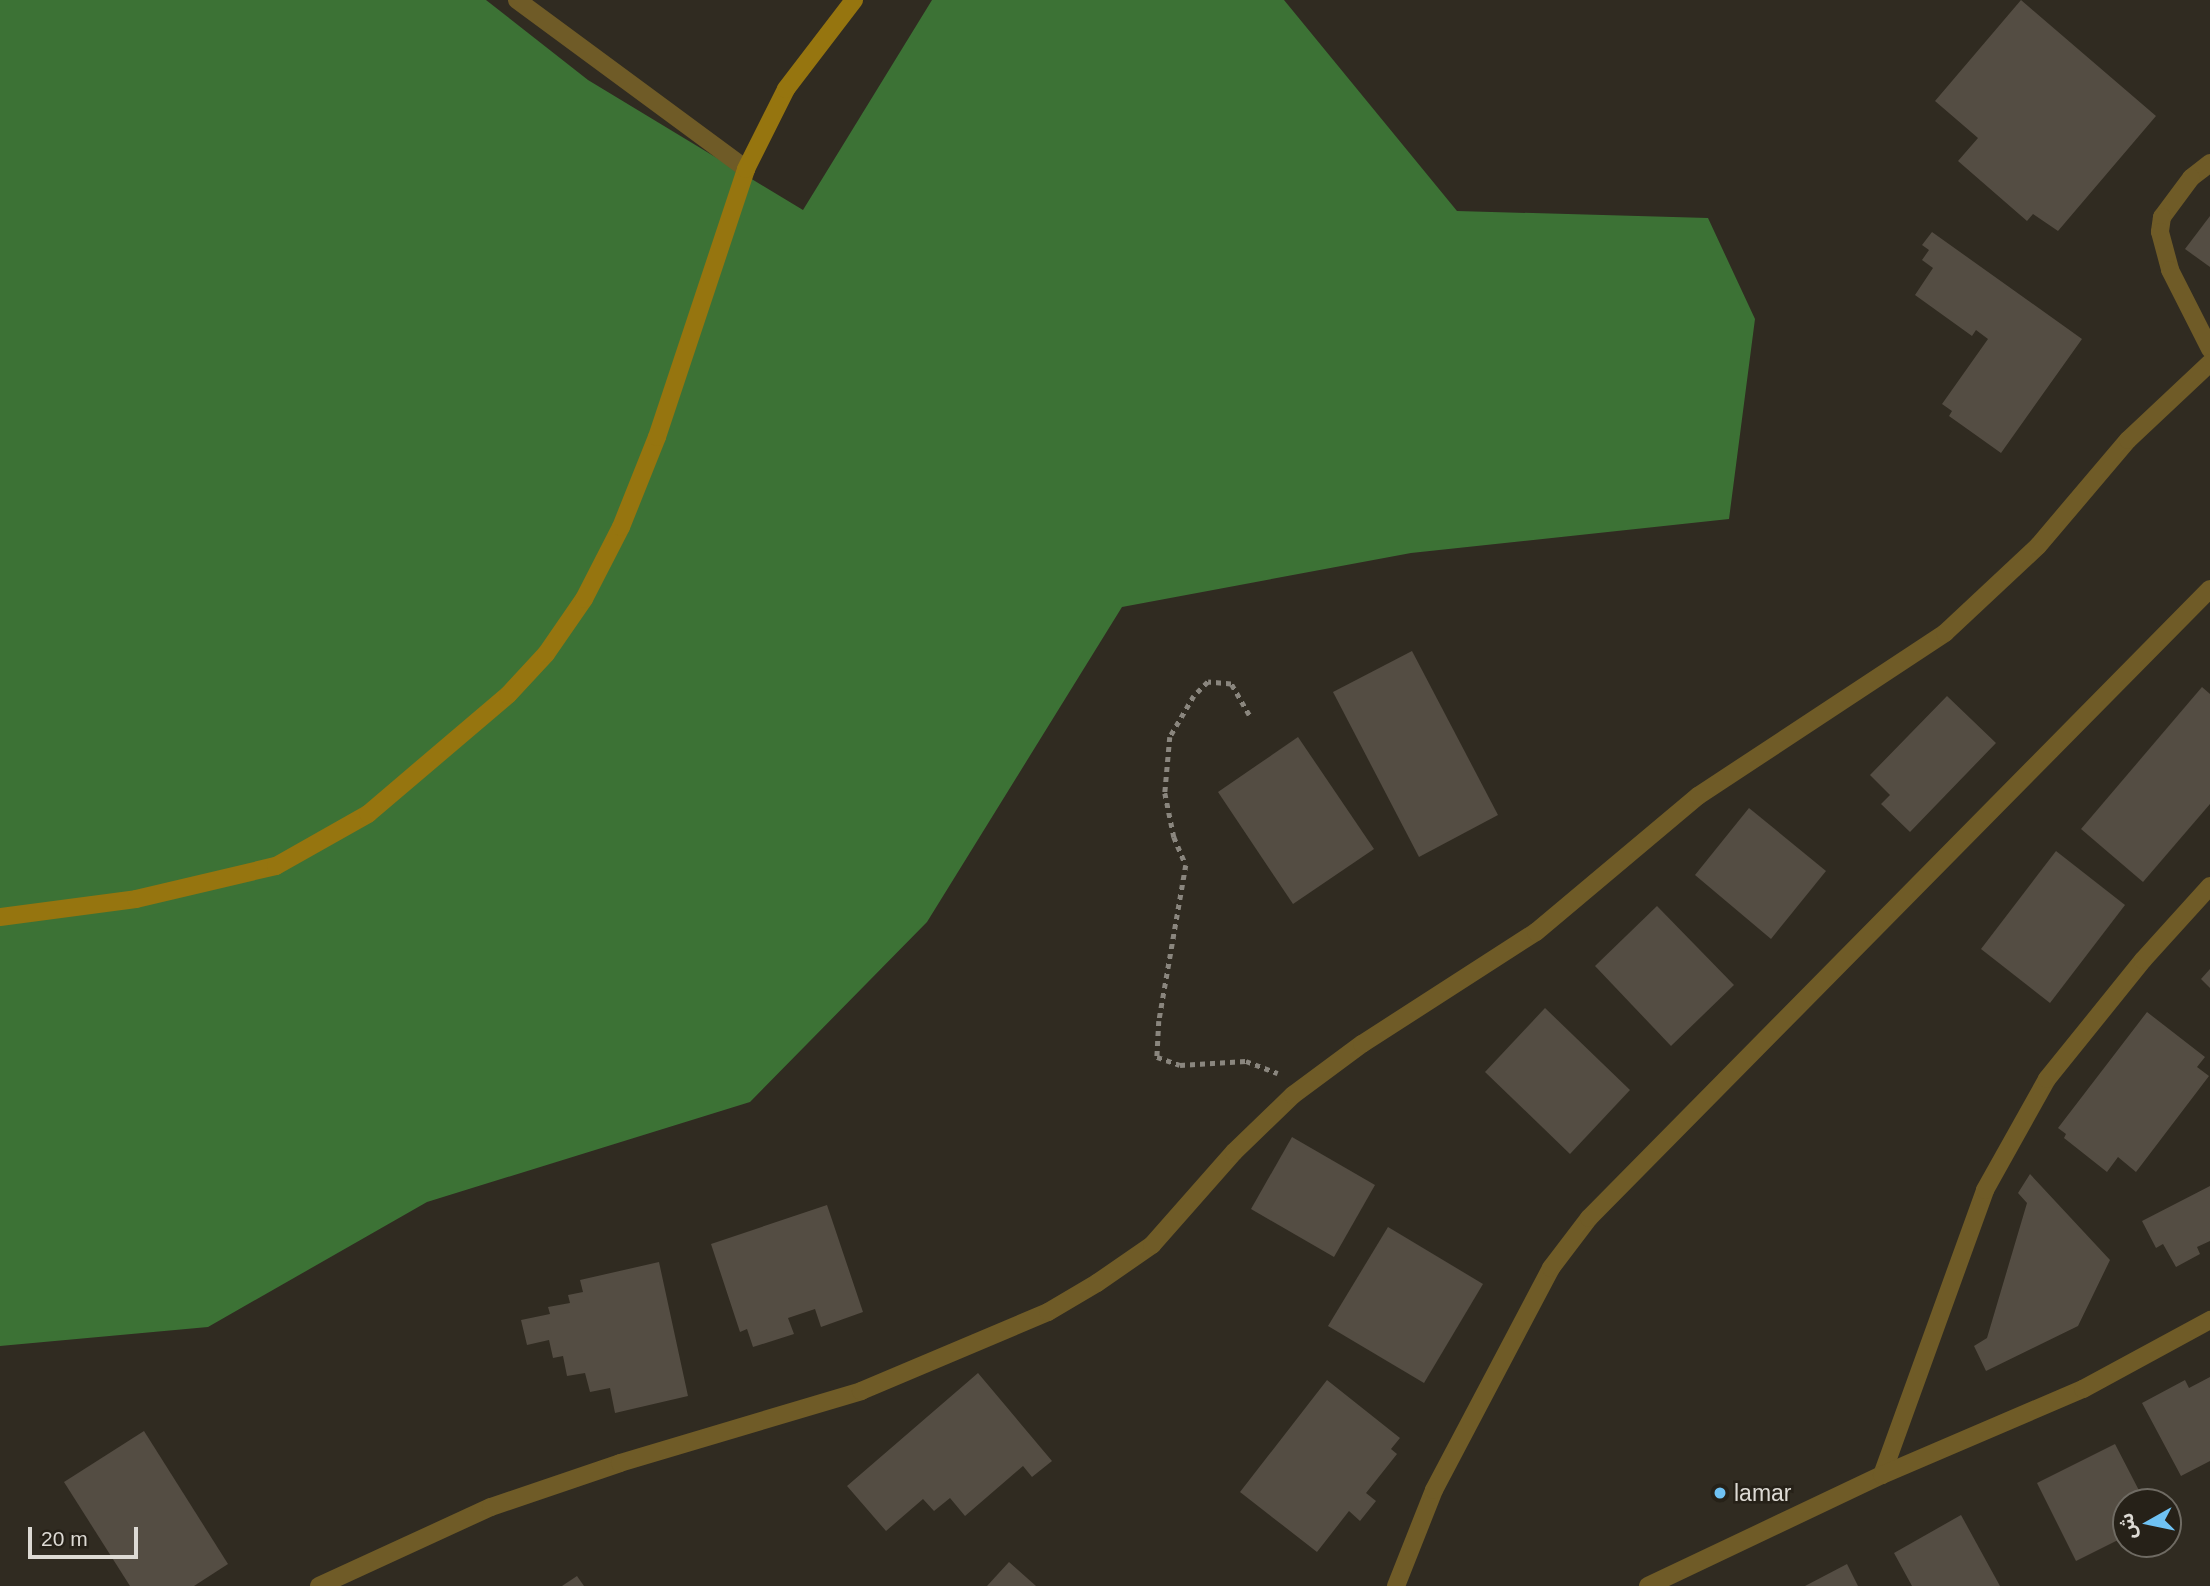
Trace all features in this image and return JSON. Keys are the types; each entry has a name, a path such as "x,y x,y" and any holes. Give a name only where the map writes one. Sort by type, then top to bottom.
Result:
{"street":[{"path":"517,0 746,169"},
{"path":"0,918 136,899 276,866 368,814 508,695 546,654 584,599 621,527 657,437 746,169 786,89 854,0"},
{"path":"2210,163 2191,178 2162,217 2160,232 2170,270 2210,349"},
{"path":"319,1586 491,1507 620,1463 861,1391 1048,1312 1152,1245 1271,1115 1362,1044 1536,932 1699,796 1945,633 2038,546 2128,440 2210,363"},
{"path":"1396,1586 1434,1490 1551,1268 1589,1218 2210,589"},
{"path":"1882,1475 1985,1190 2048,1079 2143,960 2210,886"},
{"path":"1648,1586 1882,1475 2083,1389 2210,1320"}],"path":[{"path":"1249,715 1231,684 1208,682 1194,696 1170,737 1165,793 1174,837 1186,865 1157,1057 1180,1065 1246,1061 1278,1072 1271,1115"}],"green space":[{"path":"0,0 486,0 588,80 803,210 932,0 1284,0 1457,211 1708,218 1755,319 1729,519 1411,553 1122,607 927,922 750,1102 427,1202 208,1327 0,1346"}],"building":[{"path":"2021,0 2156,116 2058,231 2033,214 2027,221 1958,161 1978,138 1935,101"},
{"path":"2210,216 2210,267 2185,249"},
{"path":"1932,232 2082,339 2001,453 1949,416 1952,411 1942,404 1988,339 1976,330 1972,336 1915,295 1933,268 1922,260 1929,250 1922,245"},
{"path":"1412,651 1498,815 1419,857 1333,692"},
{"path":"2202,687 2210,694 2210,804 2143,882 2081,829"},
{"path":"1947,696 1996,743 1910,832 1881,804 1890,795 1870,775"},
{"path":"1298,737 1374,849 1293,904 1218,792"},
{"path":"1749,808 1826,871 1771,939 1695,875"},
{"path":"2056,851 2125,905 2050,1003 1981,949"},
{"path":"1657,906 1734,985 1671,1046 1595,966"},
{"path":"2210,969 2210,988 2201,979"},
{"path":"1545,1008 1630,1090 1570,1154 1485,1072"},
{"path":"2147,1012 2205,1057 2197,1067 2209,1076 2136,1172 2118,1157 2107,1172 2064,1138 2066,1134 2058,1128"},
{"path":"1292,1137 1375,1185 1334,1257 1251,1209"},
{"path":"2030,1174 2110,1260 2078,1326 1986,1371 1974,1346 1987,1338 2027,1203 2018,1193"},
{"path":"2210,1186 2210,1241 2197,1247 2200,1254 2176,1267 2163,1244 2156,1248 2142,1221"},
{"path":"827,1205 863,1312 821,1327 815,1309 788,1318 794,1334 753,1347 747,1329 740,1332 711,1244"},
{"path":"1388,1227 1483,1284 1424,1383 1328,1326"},
{"path":"659,1262 688,1396 615,1413 610,1388 590,1392 585,1373 567,1376 563,1356 553,1358 549,1340 527,1345 521,1320 550,1314 548,1307 570,1303 568,1295 583,1292 580,1280"},
{"path":"978,1373 1052,1461 1032,1477 1023,1466 965,1516 950,1498 934,1511 923,1499 886,1531 847,1486"},
{"path":"2210,1377 2210,1461 2181,1476 2142,1403 2185,1380 2189,1388"},
{"path":"1327,1380 1400,1438 1391,1449 1397,1454 1366,1493 1376,1501 1360,1521 1349,1511 1317,1552 1240,1492"},
{"path":"144,1431 228,1564 194,1586 130,1586 64,1482"},
{"path":"2115,1444 2138,1488 2112,1488 2112,1543 2076,1561 2037,1483"},
{"path":"1961,1515 2000,1586 1912,1586 1894,1553"},
{"path":"1009,1562 1036,1586 987,1586"},
{"path":"1847,1564 1858,1586 1805,1586"},
{"path":"577,1576 584,1586 562,1586"}],"place":[{"name":"lamar","path":"1720,1493"}]}
